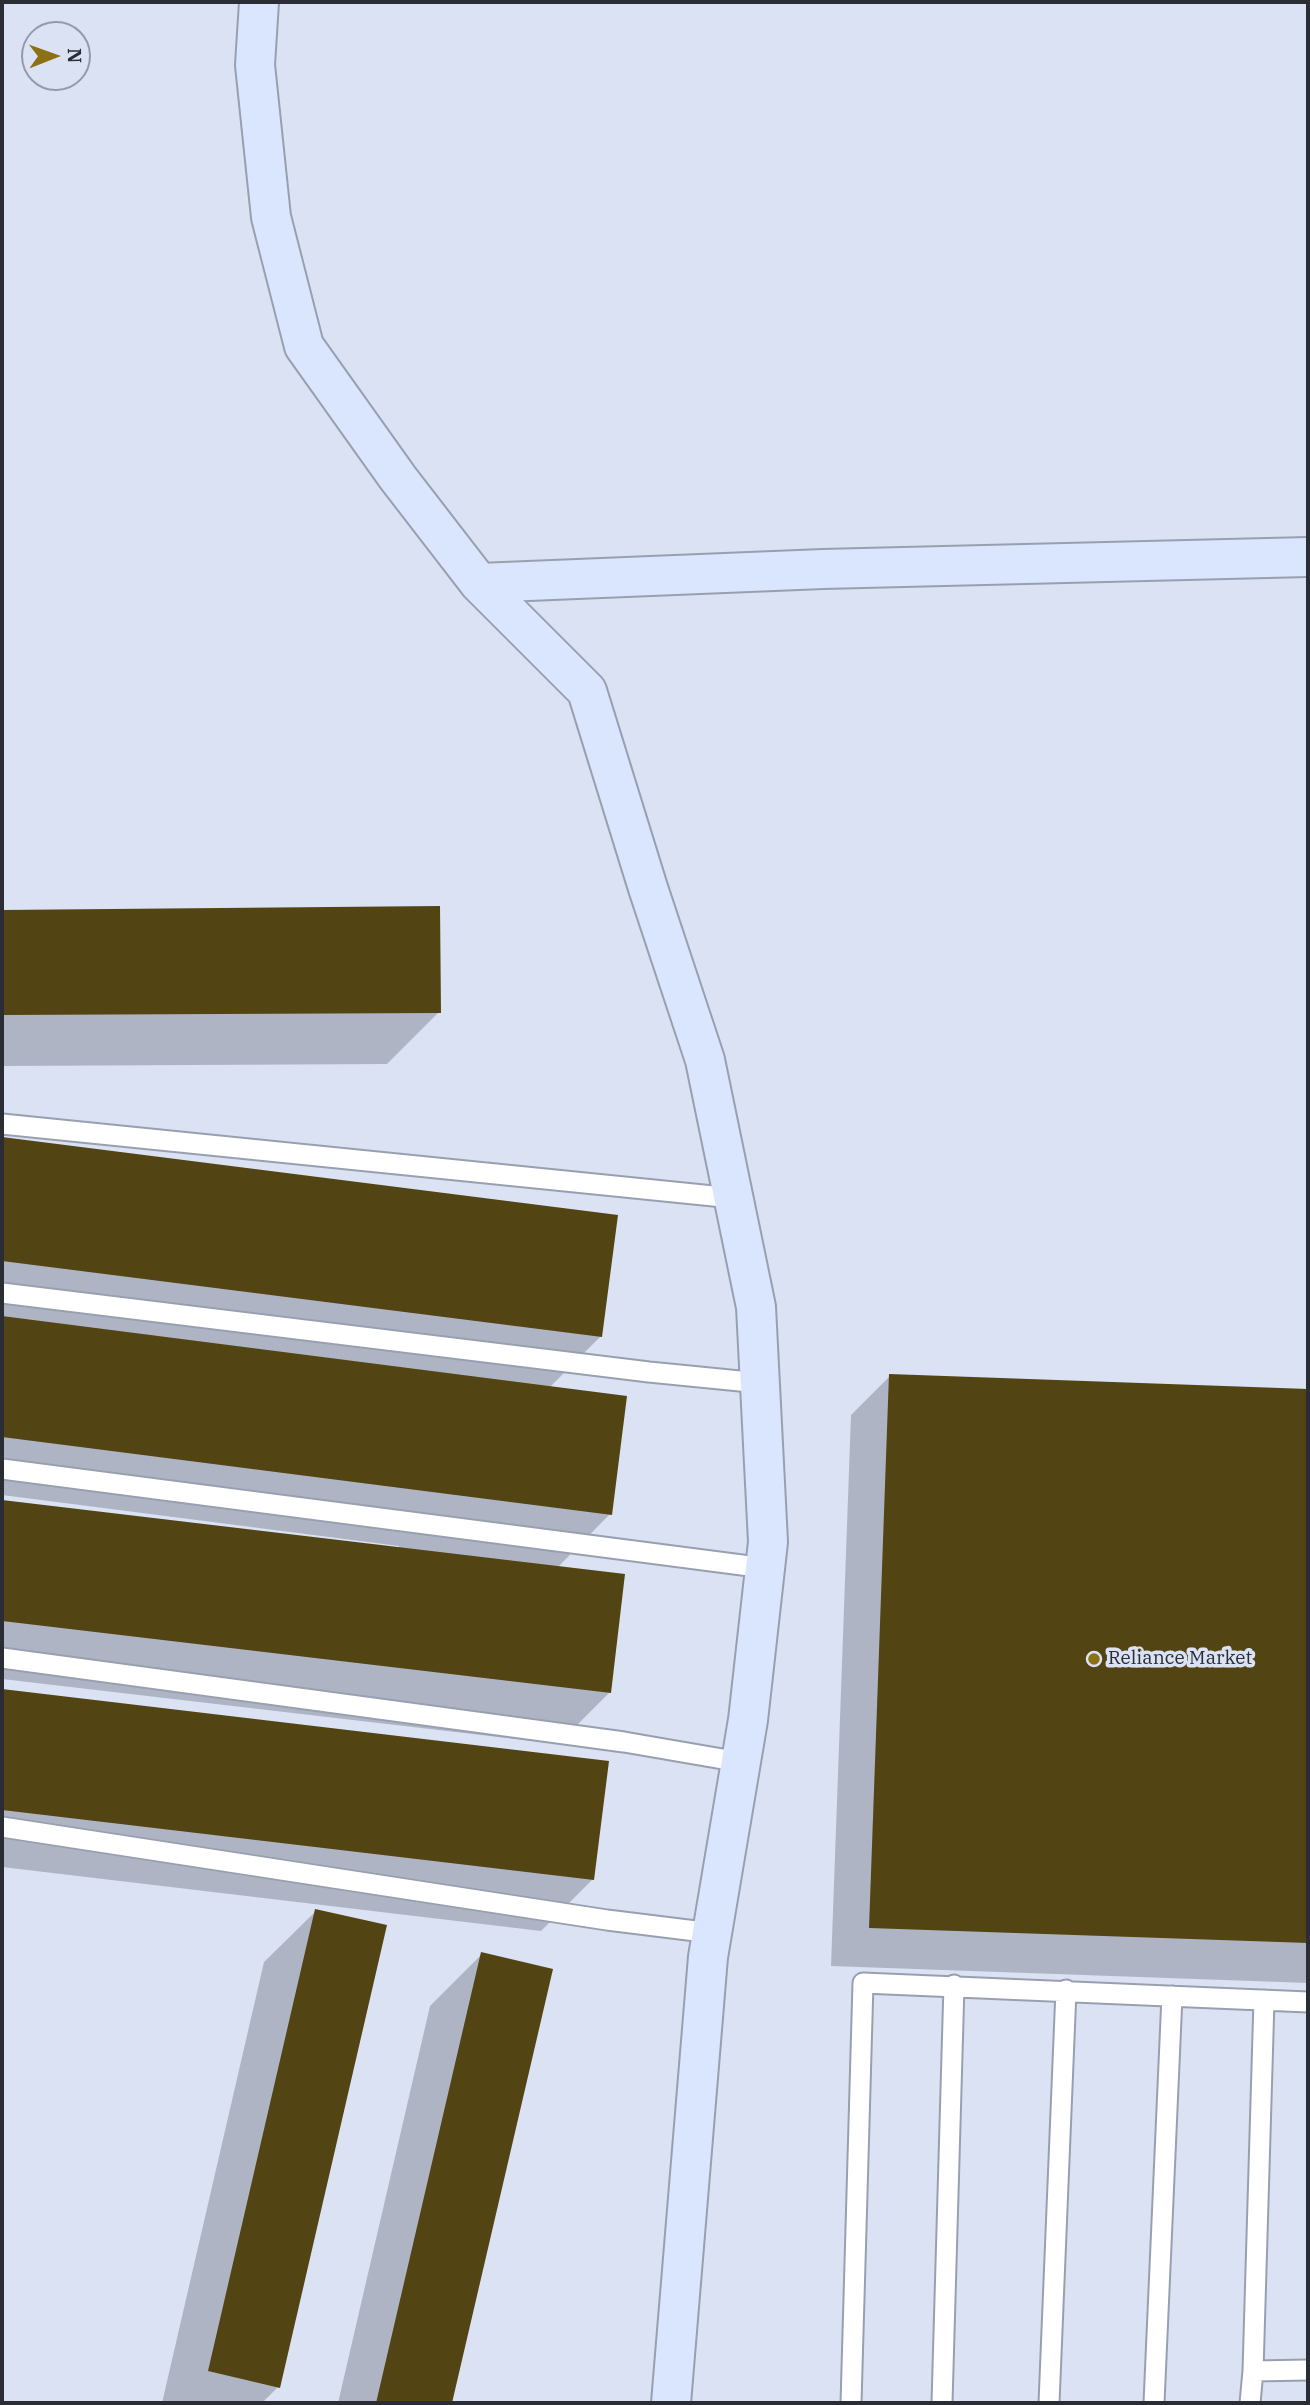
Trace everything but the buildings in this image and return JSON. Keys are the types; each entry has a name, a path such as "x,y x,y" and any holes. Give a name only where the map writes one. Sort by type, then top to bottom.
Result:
{"street":[{"path":"259,2 255,65 271,217 304,346 398,478 479,583 587,691 705,1060 756,1307 768,1542 748,1720 712,1933 671,2403"},
{"path":"479,583 823,569 1308,557"}],"lane":[{"path":"2,1124 733,1198"},
{"path":"2,1293 649,1372 760,1383"},
{"path":"2,1469 765,1568"},
{"path":"2,1658 624,1742 740,1762"},
{"path":"2,1827 607,1920 712,1933"},
{"path":"851,2403 863,1983 1066,1990 1308,2003"},
{"path":"942,2403 954,1985"},
{"path":"1049,2403 1066,1990"},
{"path":"1154,2403 1172,1996"},
{"path":"1250,2403 1264,2000"},
{"path":"1253,2371 1308,2370"}],"place":[{"name":"Reliance Market","path":"1094,1659"}]}
